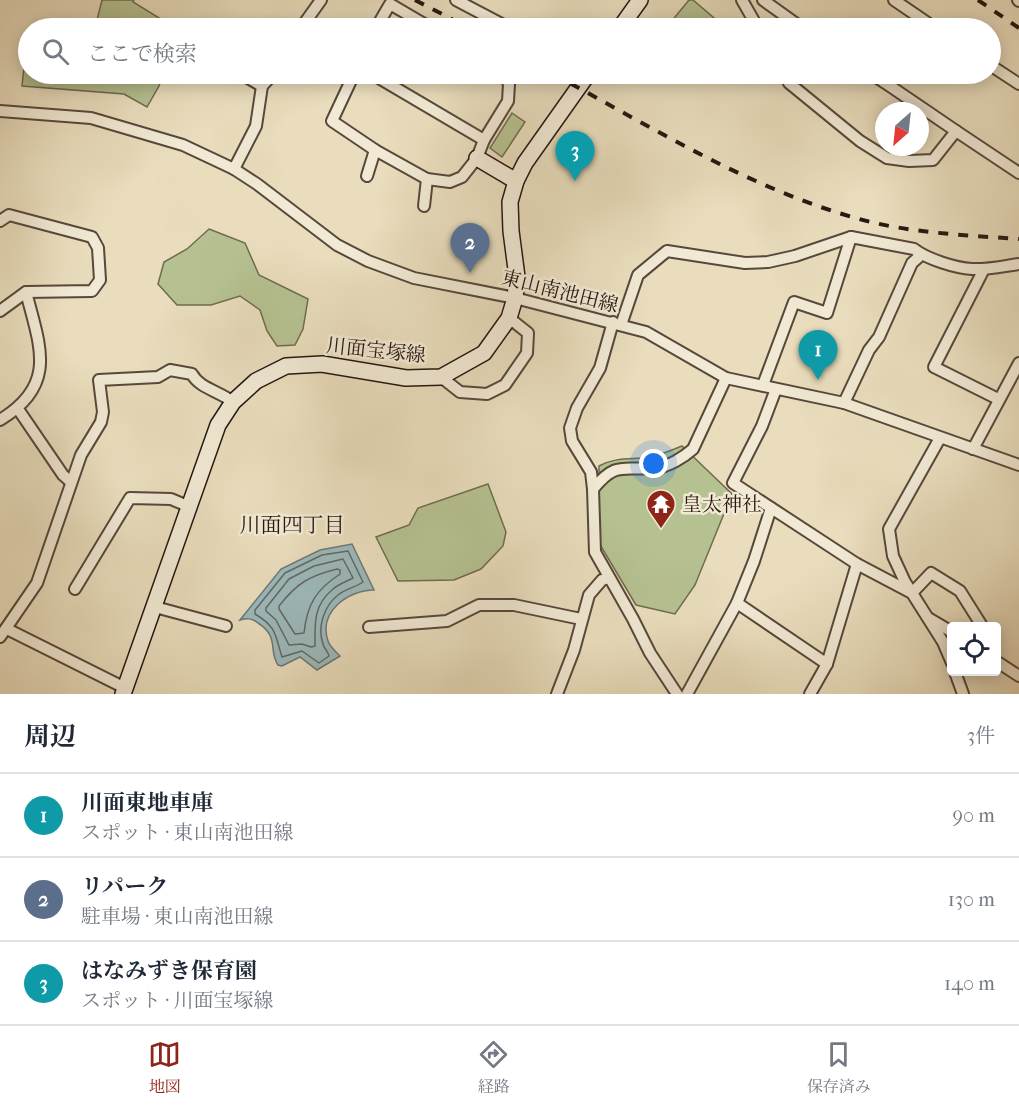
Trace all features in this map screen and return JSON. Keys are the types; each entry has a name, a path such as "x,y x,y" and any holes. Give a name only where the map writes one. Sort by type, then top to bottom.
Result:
{"street":[{"path":"308,18 321,0"},
{"path":"456,0 490,18"},
{"path":"627,18 640,0"},
{"path":"742,0 752,18"},
{"path":"764,0 788,18"},
{"path":"894,0 917,18"},
{"path":"382,18 390,4 414,18"},
{"path":"1001,72 1019,84"},
{"path":"234,168 256,126 262,86 258,84"},
{"path":"349,84 332,121 375,150 427,179 450,182 462,177 477,158 484,140 508,101 508,84"},
{"path":"389,84 484,140"},
{"name":"川面宝塚線","path":"124,691 219,425 233,402 256,381 286,366 322,363 406,378 441,377 484,353 509,318 515,298 518,276 511,231 510,202 516,181 525,163 581,84"},
{"path":"790,84 860,141 887,158 909,161 933,160 956,130"},
{"path":"895,84 1019,173"},
{"name":"東山南池田線","path":"0,111 91,118 183,145 234,168 336,245 368,261 414,278 515,298 646,332 726,378 844,403 1019,465"},
{"path":"367,176 375,150"},
{"path":"477,158 516,181"},
{"path":"424,206 427,179"},
{"path":"0,221 9,215 92,237 98,248 100,280 92,291 26,292 0,311"},
{"path":"763,385 794,302 827,313 851,237"},
{"path":"677,694 650,653 595,552 591,472 572,441 570,428 577,408 600,368 638,275 667,251 745,263 768,262 795,256 851,237 914,249 921,255 971,270 1019,264"},
{"path":"844,403 869,350 879,337 912,263 921,255"},
{"path":"984,269 934,367 998,399"},
{"path":"0,420 18,409 32,392 41,370 39,343 26,292"},
{"path":"441,377 460,392 487,394 505,385 527,353 528,333 509,318"},
{"path":"973,449 1019,363"},
{"path":"124,691 3,633 37,583 81,455 101,422 103,412 99,380 158,377 170,370 192,374 196,381 224,394 233,402"},
{"path":"593,489 612,470 624,467 659,468 684,457 693,449 726,378"},
{"path":"776,389 762,426 733,483 857,564 912,593"},
{"path":"18,409 63,475 71,482"},
{"path":"940,438 889,529 893,556 912,593 930,619 947,655"},
{"path":"75,589 130,498 171,499 190,507"},
{"path":"687,694 737,603 754,561 771,508"},
{"path":"810,694 827,664 857,564"},
{"path":"912,593 931,573 960,591 979,622"},
{"path":"557,694 574,650 589,595 602,580 609,578"},
{"path":"737,603 827,664"},
{"path":"369,627 447,621 478,606 514,605 581,619"},
{"path":"155,607 226,626"},
{"path":"930,619 947,630"},
{"path":"1001,664 1019,676"},
{"path":"956,676 963,694"}],"green space":[{"path":"102,0 134,0 133,2 159,18 98,18"},
{"path":"689,0 693,0 714,18 674,18"},
{"path":"22,84 160,84 147,107 124,94 22,86"},
{"path":"512,113 525,122 502,157 490,148"},
{"path":"209,229 245,243 259,275 308,299 303,329 295,345 277,346 267,331 260,310 240,296 211,305 177,305 158,284 164,262 187,249"},
{"path":"682,446 732,494 695,585 675,614 636,605 599,543 599,466 619,460 654,456"},
{"path":"488,484 506,532 503,546 481,569 454,580 398,581 376,537 409,525 418,508"}],"water":[{"path":"352,544 374,590 346,598 338,604 327,620 328,641 340,656 317,670 300,657 282,666 278,665 271,639 265,628 252,619 240,620 281,569 320,550"}],"railway":[{"path":"415,0 450,18"},
{"path":"978,0 1019,28"},
{"path":"571,84 736,172 812,204 893,227 1019,239"}],"place":[{"name":"はなみずき保育園","path":"575,181"},
{"name":"リパーク","path":"470,273"},
{"name":"川面東地車庫","path":"818,380"},
{"name":"皇太神社","path":"661,530"}],"district":[{"name":"川面四丁目","path":"292,525"}]}
